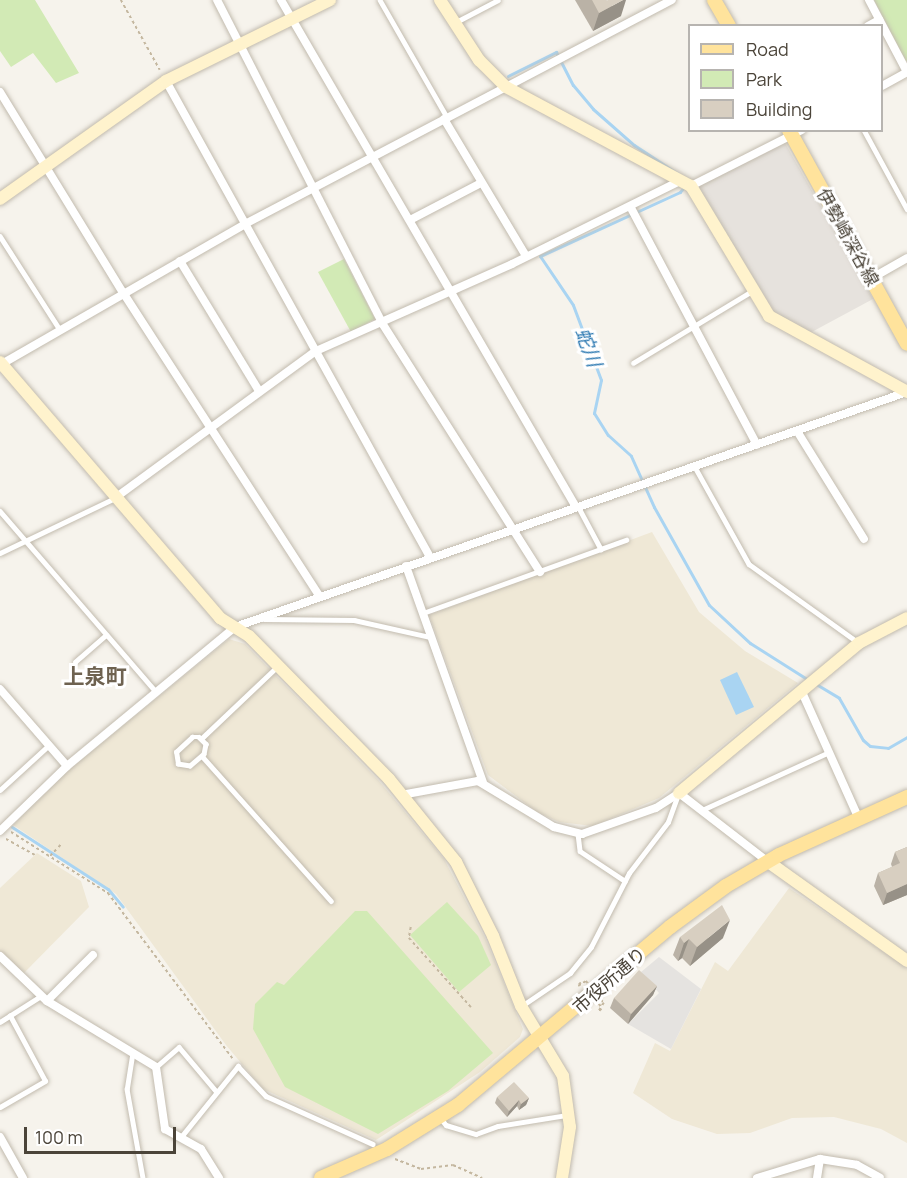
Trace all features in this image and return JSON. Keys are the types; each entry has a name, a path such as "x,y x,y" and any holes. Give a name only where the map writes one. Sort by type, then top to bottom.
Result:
{"main road":[{"path":"714,0 728,24"},
{"name":"伊勢崎深谷線","path":"794,132 907,344"},
{"name":"市役所通り","path":"321,1178 364,1160 440,1117 541,1038 692,910 767,861 907,797"}],"street":[{"path":"217,0 382,323 540,572"},
{"path":"281,0 577,507"},
{"path":"0,199 166,81 330,0"},
{"path":"440,0 479,60 506,87 686,184 769,316 783,326 905,393"},
{"path":"562,1178 570,1114 563,1076 521,1006 464,875 401,795 278,666 235,627 220,618 0,363 245,224 672,0"},
{"path":"869,0 881,24"},
{"path":"872,24 879,20"},
{"path":"883,27 907,72 883,85"},
{"path":"166,81 430,557"},
{"path":"0,92 124,294 319,596"},
{"path":"446,118 481,183 526,256"},
{"path":"115,498 316,351 686,184 794,132"},
{"path":"410,220 481,183"},
{"path":"631,208 756,446"},
{"path":"872,278 907,258"},
{"path":"180,261 259,392"},
{"path":"1,834 68,766 235,627 905,393"},
{"path":"797,431 864,538"},
{"path":"406,566 483,782"},
{"path":"401,795 470,780 483,782 554,827 578,834 656,808 679,794 859,643 907,618"},
{"path":"0,688 48,746 68,766"},
{"path":"804,688 859,819"},
{"path":"679,794 699,812 907,960"},
{"path":"44,999 93,955"},
{"path":"0,956 44,999 156,1067 165,1129 201,1149 219,1178"},
{"path":"0,1137 23,1178"},
{"path":"757,1178 820,1159 857,1165 880,1178"},
{"path":"817,1178 820,1159"}],"lane":[{"path":"380,0 446,118"},
{"path":"454,23 498,0"},
{"path":"865,132 907,210"},
{"path":"0,236 60,330"},
{"path":"633,363 754,290"},
{"path":"695,467 749,564 859,643"},
{"path":"0,553 115,498"},
{"path":"577,507 601,549"},
{"path":"0,511 156,692"},
{"path":"423,613 626,540"},
{"path":"258,618 354,620 431,637"},
{"path":"75,662 106,635"},
{"path":"202,738 207,747 202,756 184,767 175,755 192,737 202,738 278,666"},
{"path":"0,790 48,746"},
{"path":"699,812 829,752"},
{"path":"202,756 331,901"},
{"path":"521,1006 570,973 591,946 625,881 668,822 679,794"},
{"path":"578,834 580,851 625,881"},
{"path":"0,1022 44,999"},
{"path":"0,1107 45,1081 10,1016"},
{"path":"156,1067 179,1047 216,1091"},
{"path":"133,1053 127,1089 143,1178"},
{"path":"181,1137 238,1066 266,1096 373,1144"},
{"path":"440,1117 446,1125 476,1134 498,1126 570,1114"}],"path":[{"path":"121,0 166,81"},
{"path":"1,834 11,832 51,855 108,893 238,1066"},
{"path":"1,834 35,855"},
{"path":"51,855 61,844"},
{"path":"411,927 409,938 471,1007"},
{"path":"581,983 577,985 586,981 604,1003 599,1011 602,1008 599,1004"},
{"path":"395,1159 421,1170 453,1166 482,1178"}],"shaded area":[{"path":"785,143 873,299 808,334 770,309 697,185"},
{"path":"652,532 699,612 745,651 798,683 659,798 593,826 559,822 537,812 488,775 429,615"},
{"path":"229,639 245,644 379,781 444,859 486,940 523,1029 520,1037 480,1072 376,1140 263,1089 226,1045 116,894 13,825 69,770"},
{"path":"37,853 81,881 89,907 22,975 0,953 0,888"},
{"path":"789,888 907,968 907,1143 881,1129 834,1117 792,1118 750,1133 717,1134 672,1119 633,1093 655,1043 670,1051 715,962 728,971"},
{"path":"659,957 701,989 671,1049 628,1024 659,993 641,972"}],"green space":[{"path":"0,0 35,0 79,73 56,83 33,53 11,67 0,51"},
{"path":"874,0 907,0 907,61 906,61"},
{"path":"344,259 375,319 351,332 318,272"},
{"path":"447,902 478,936 491,965 459,992 410,935"},
{"path":"355,911 367,911 493,1053 448,1091 378,1134 285,1087 253,1029 255,1004 277,982 284,985"}],"water":[{"path":"737,672 754,707 736,715 720,680"}],"building":[{"path":"592,0 606,1 623,0 599,13"},
{"path":"907,847 907,884 887,893 878,873 900,863 895,852"},
{"path":"722,905 730,920 697,947 689,939 684,943 680,937"},
{"path":"639,970 657,986 631,1014 614,998"},
{"path":"514,1082 529,1098 521,1104 519,1100 509,1111 497,1097"}],"waterway":[{"name":"蛇川","path":"508,76 556,52 573,85 593,109 634,145 689,181"},
{"name":"蛇川","path":"685,186 680,192 540,256 573,305 601,380 594,413 608,435 631,456 654,507 709,605 750,643 810,681"},
{"name":"蛇川","path":"816,684 839,698 863,740 870,746 888,748 907,737"},
{"path":"12,827 108,889 123,907"}],"district":[{"name":"上泉町","path":"95,676"}]}
